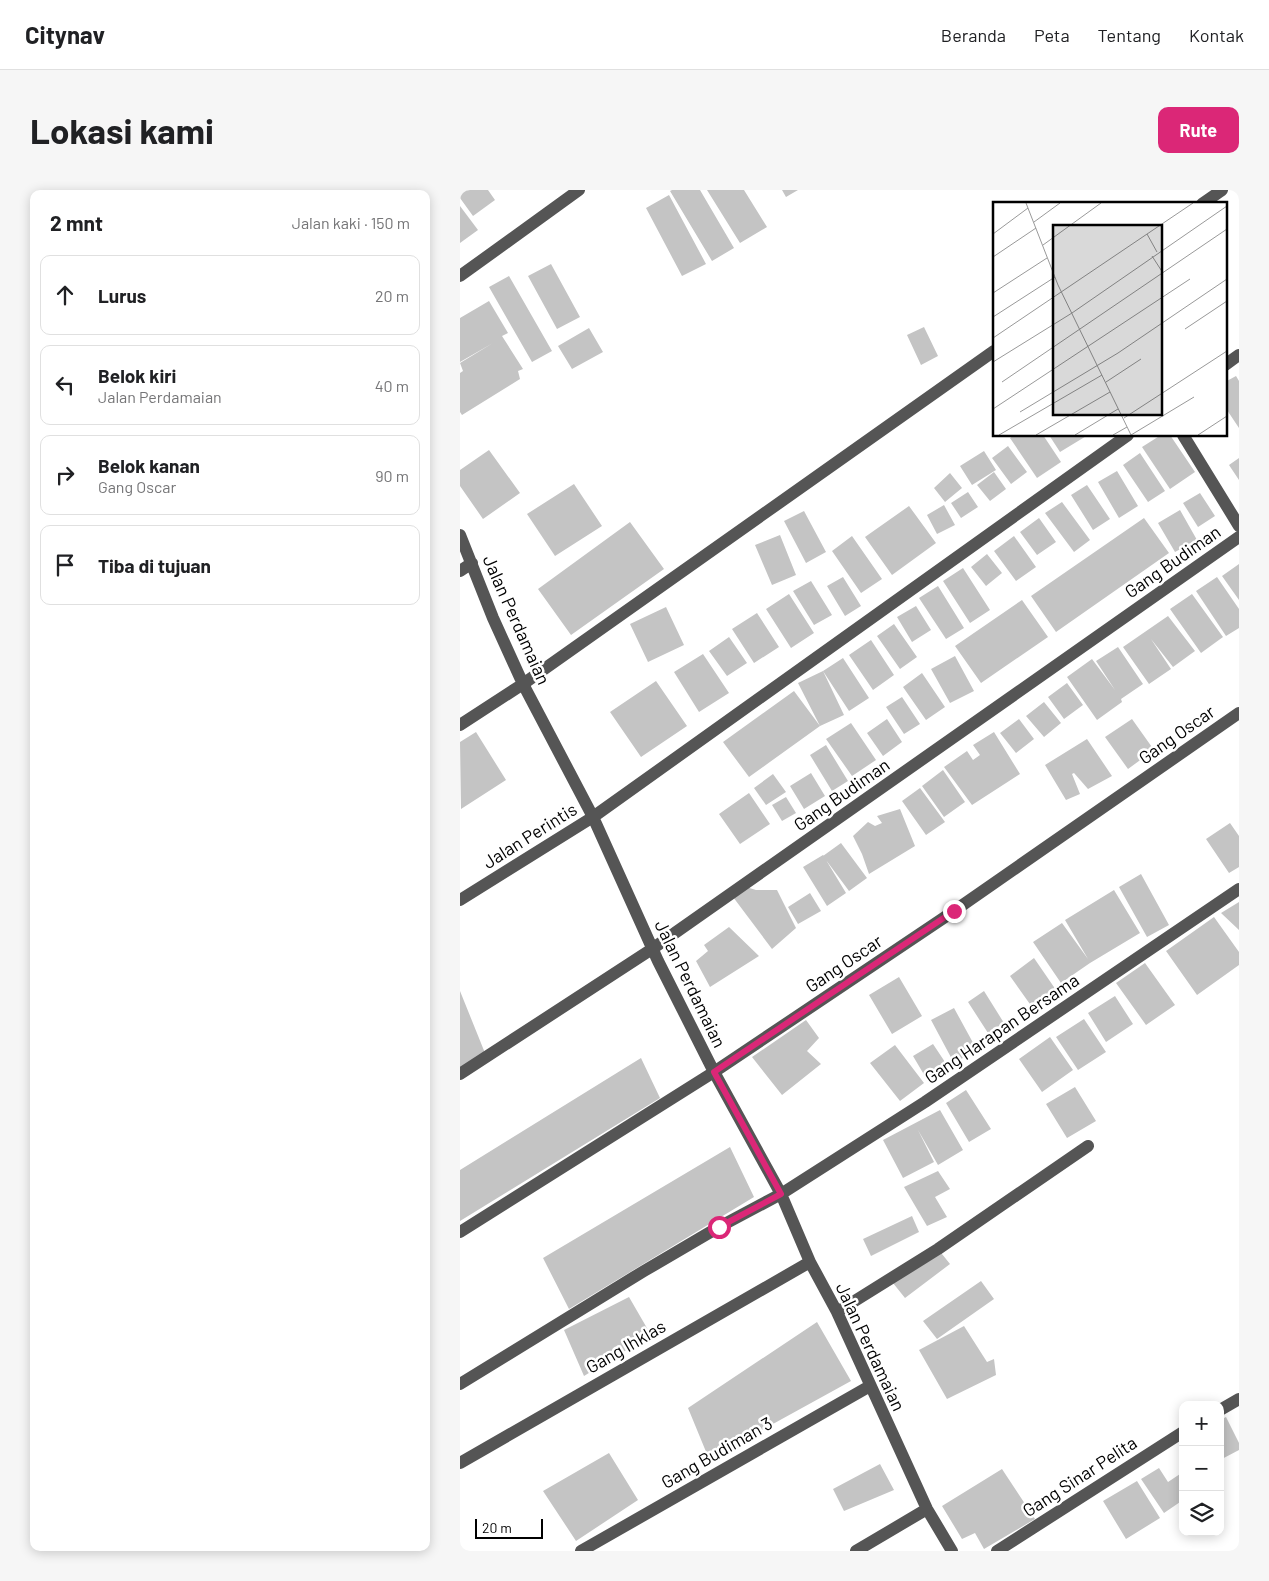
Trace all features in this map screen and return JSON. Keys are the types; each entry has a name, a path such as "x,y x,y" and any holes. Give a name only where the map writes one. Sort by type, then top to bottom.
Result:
{"street":[{"path":"460,276 579,190"},
{"path":"1205,202 1222,190"},
{"path":"460,724 523,684 993,352"},
{"path":"1226,364 1239,355"},
{"name":"Jalan Perintis","path":"460,900 593,817 1127,436"},
{"path":"1184,436 1239,526"},
{"name":"Jalan Perdamaian","path":"460,535 493,618 523,684 593,817 652,949 714,1072 781,1194 810,1262 837,1312 927,1509 952,1551"},
{"name":"Gang Budiman","path":"460,1074 652,949 1239,537"},
{"path":"460,571 472,564"},
{"name":"Gang Oscar","path":"460,1232 714,1072 954,911 1239,713"},
{"name":"Gang Harapan Bersama","path":"460,1384 652,1266 781,1194 926,1102 1239,889"},
{"path":"837,1312 938,1249 1088,1146"},
{"name":"Gang Ihklas","path":"460,1463 810,1262"},
{"name":"Gang Budiman 3","path":"581,1551 870,1386"},
{"path":"1224,1408 1239,1399"},
{"name":"Gang Sinar Pelita","path":"997,1551 1179,1435"},
{"path":"856,1551 927,1509"}],"building":[{"path":"460,190 488,190 495,200 473,216 460,198"},
{"path":"700,190 734,248 712,261 670,191"},
{"path":"707,190 744,190 767,227 740,243"},
{"path":"782,190 798,190 786,197"},
{"path":"669,195 706,264 682,276 646,208"},
{"path":"460,206 478,230 460,243"},
{"path":"551,264 580,317 557,329 528,276"},
{"path":"509,276 552,351 532,362 489,287"},
{"path":"489,301 508,333 502,336 523,369 518,371 520,379 462,415 460,412 460,373 463,371 460,363 493,343 460,362 460,318"},
{"path":"924,327 938,356 921,365 907,335"},
{"path":"589,328 603,352 572,369 558,346"},
{"path":"1236,376 1239,381 1239,428 1226,408 1226,381"},
{"path":"1013,436 1044,436 1061,462 1037,478 1010,438"},
{"path":"1050,436 1086,436 1060,452"},
{"path":"1159,436 1171,436 1195,472 1170,489 1142,447"},
{"path":"1008,446 1027,472 1011,484 992,458"},
{"path":"489,450 520,493 483,519 460,486 460,470"},
{"path":"984,451 996,470 972,485 960,466"},
{"path":"1140,453 1165,491 1148,502 1123,465"},
{"path":"1239,458 1239,480 1229,465"},
{"path":"1117,471 1138,506 1119,518 1098,482"},
{"path":"994,472 1006,489 990,501 977,485"},
{"path":"950,473 962,488 945,502 934,488"},
{"path":"574,484 602,526 555,556 527,514"},
{"path":"1087,485 1110,519 1093,530 1071,495"},
{"path":"968,492 978,507 961,518 951,503"},
{"path":"1200,493 1215,516 1198,527 1183,503"},
{"path":"1062,502 1090,540 1074,552 1045,513"},
{"path":"944,505 955,525 937,534 927,515"},
{"path":"909,506 936,543 892,575 865,537"},
{"path":"1180,510 1197,540 1175,552 1158,523"},
{"path":"804,511 826,552 806,563 784,521"},
{"path":"1039,518 1056,542 1037,555 1020,532"},
{"path":"1144,518 1169,553 1056,632 1031,596"},
{"path":"630,522 664,569 571,635 538,589"},
{"path":"780,535 796,575 772,585 755,545"},
{"path":"852,536 882,579 861,593 832,551"},
{"path":"1014,536 1036,567 1016,581 994,551"},
{"path":"987,554 1002,573 986,586 971,567"},
{"path":"1239,564 1239,600 1222,576"},
{"path":"963,568 990,610 970,623 943,581"},
{"path":"843,577 861,606 845,616 827,586"},
{"path":"1217,577 1239,609 1239,628 1226,636 1196,591"},
{"path":"811,581 832,615 814,625 793,591"},
{"path":"938,586 964,628 946,639 919,598"},
{"path":"789,594 814,633 791,648 766,609"},
{"path":"1192,594 1223,637 1201,653 1170,609"},
{"path":"1022,600 1048,637 981,683 955,646"},
{"path":"916,606 931,630 912,642 897,617"},
{"path":"666,607 684,645 648,662 630,624"},
{"path":"757,613 779,647 754,663 732,629"},
{"path":"1168,616 1195,651 1173,667 1151,639 1171,669 1149,684 1123,647"},
{"path":"894,624 917,657 900,669 877,636"},
{"path":"729,637 747,663 727,676 709,651"},
{"path":"871,640 894,675 873,690 849,655"},
{"path":"1118,647 1143,684 1121,699 1122,702 1097,720 1067,677 1092,659 1115,690 1096,661"},
{"path":"703,654 729,693 699,712 674,672"},
{"path":"955,656 974,691 950,703 931,669"},
{"path":"843,658 869,698 849,711 823,671"},
{"path":"823,671 844,715 820,726 798,683"},
{"path":"922,673 945,707 926,720 903,687"},
{"path":"656,681 687,726 641,757 610,712"},
{"path":"1067,683 1083,705 1064,719 1048,697"},
{"path":"794,691 820,726 749,777 723,742"},
{"path":"902,697 920,724 904,734 886,707"},
{"path":"1044,702 1061,723 1044,737 1026,716"},
{"path":"887,719 902,742 883,756 867,733"},
{"path":"1019,719 1034,739 1016,753 1000,733"},
{"path":"1132,719 1154,750 1128,769 1105,737"},
{"path":"851,723 876,760 852,776 826,739"},
{"path":"476,732 506,780 461,809 460,742"},
{"path":"994,732 1020,774 972,805 944,767 967,751 973,760 980,755 973,745"},
{"path":"1087,739 1112,776 1088,789 1074,773 1072,774 1080,794 1066,800 1045,765"},
{"path":"826,745 848,781 832,791 810,755"},
{"path":"943,770 965,802 944,817 922,786"},
{"path":"811,773 825,796 804,809 790,786"},
{"path":"773,774 786,792 766,805 754,788"},
{"path":"920,788 945,822 926,835 902,801"},
{"path":"749,793 770,824 740,844 719,814"},
{"path":"786,797 796,813 782,821 772,805"},
{"path":"900,809 915,846 869,874 853,836 868,822 875,826 882,823 877,816"},
{"path":"1230,823 1239,836 1239,867 1229,873 1206,839"},
{"path":"841,843 867,878 849,891 823,856"},
{"path":"823,855 846,893 827,906 803,867"},
{"path":"1141,874 1169,925 1147,937 1119,887"},
{"path":"746,887 756,890 777,890 796,928 772,949 733,897"},
{"path":"1114,890 1140,933 1061,983 1033,942 1062,923 1088,959 1065,920"},
{"path":"810,893 821,911 798,924 788,907"},
{"path":"1239,902 1239,930 1221,913"},
{"path":"1214,917 1239,952 1239,965 1197,995 1166,951"},
{"path":"729,927 759,956 710,987 696,961 708,951 704,945"},
{"path":"1034,958 1056,990 1032,1007 1010,976"},
{"path":"1145,963 1175,1005 1146,1025 1116,983"},
{"path":"899,977 922,1016 892,1034 869,995"},
{"path":"460,991 487,1058 460,1074"},
{"path":"984,991 1004,1023 988,1033 968,1002"},
{"path":"1115,996 1133,1024 1106,1042 1088,1013"},
{"path":"954,1008 977,1050 954,1063 931,1020"},
{"path":"1084,1019 1106,1052 1078,1070 1056,1037"},
{"path":"806,1020 819,1038 807,1051 821,1064 782,1095 752,1057"},
{"path":"1050,1037 1073,1070 1042,1092 1019,1059"},
{"path":"933,1044 947,1065 926,1078 913,1056"},
{"path":"895,1045 924,1083 900,1101 870,1063"},
{"path":"641,1058 660,1098 460,1221 460,1170"},
{"path":"1075,1087 1096,1121 1067,1138 1046,1104"},
{"path":"966,1090 991,1129 969,1142 946,1103"},
{"path":"940,1110 963,1150 938,1165 918,1130 934,1162 903,1178 883,1140"},
{"path":"730,1147 754,1197 569,1309 543,1258"},
{"path":"938,1171 950,1189 935,1197 947,1217 927,1226 904,1187"},
{"path":"912,1216 919,1232 871,1256 863,1239"},
{"path":"938,1249 950,1264 905,1298 893,1283"},
{"path":"981,1281 994,1299 937,1339 923,1321"},
{"path":"629,1297 651,1335 584,1376 564,1330"},
{"path":"817,1322 851,1381 709,1459 688,1408"},
{"path":"964,1326 987,1362 994,1359 996,1375 947,1399 919,1350"},
{"path":"1226,1417 1239,1443 1239,1450 1224,1458 1224,1446 1224,1418"},
{"path":"609,1453 638,1500 576,1541 543,1491"},
{"path":"880,1464 894,1490 844,1511 833,1489"},
{"path":"1159,1468 1168,1482 1179,1475 1179,1503 1164,1513 1141,1479"},
{"path":"1002,1469 1035,1519 984,1549 975,1533 962,1539 942,1506"},
{"path":"1137,1481 1160,1518 1126,1539 1103,1501"}],"route":[{"path":"719,1227 781,1194 714,1072 954,911"}]}
